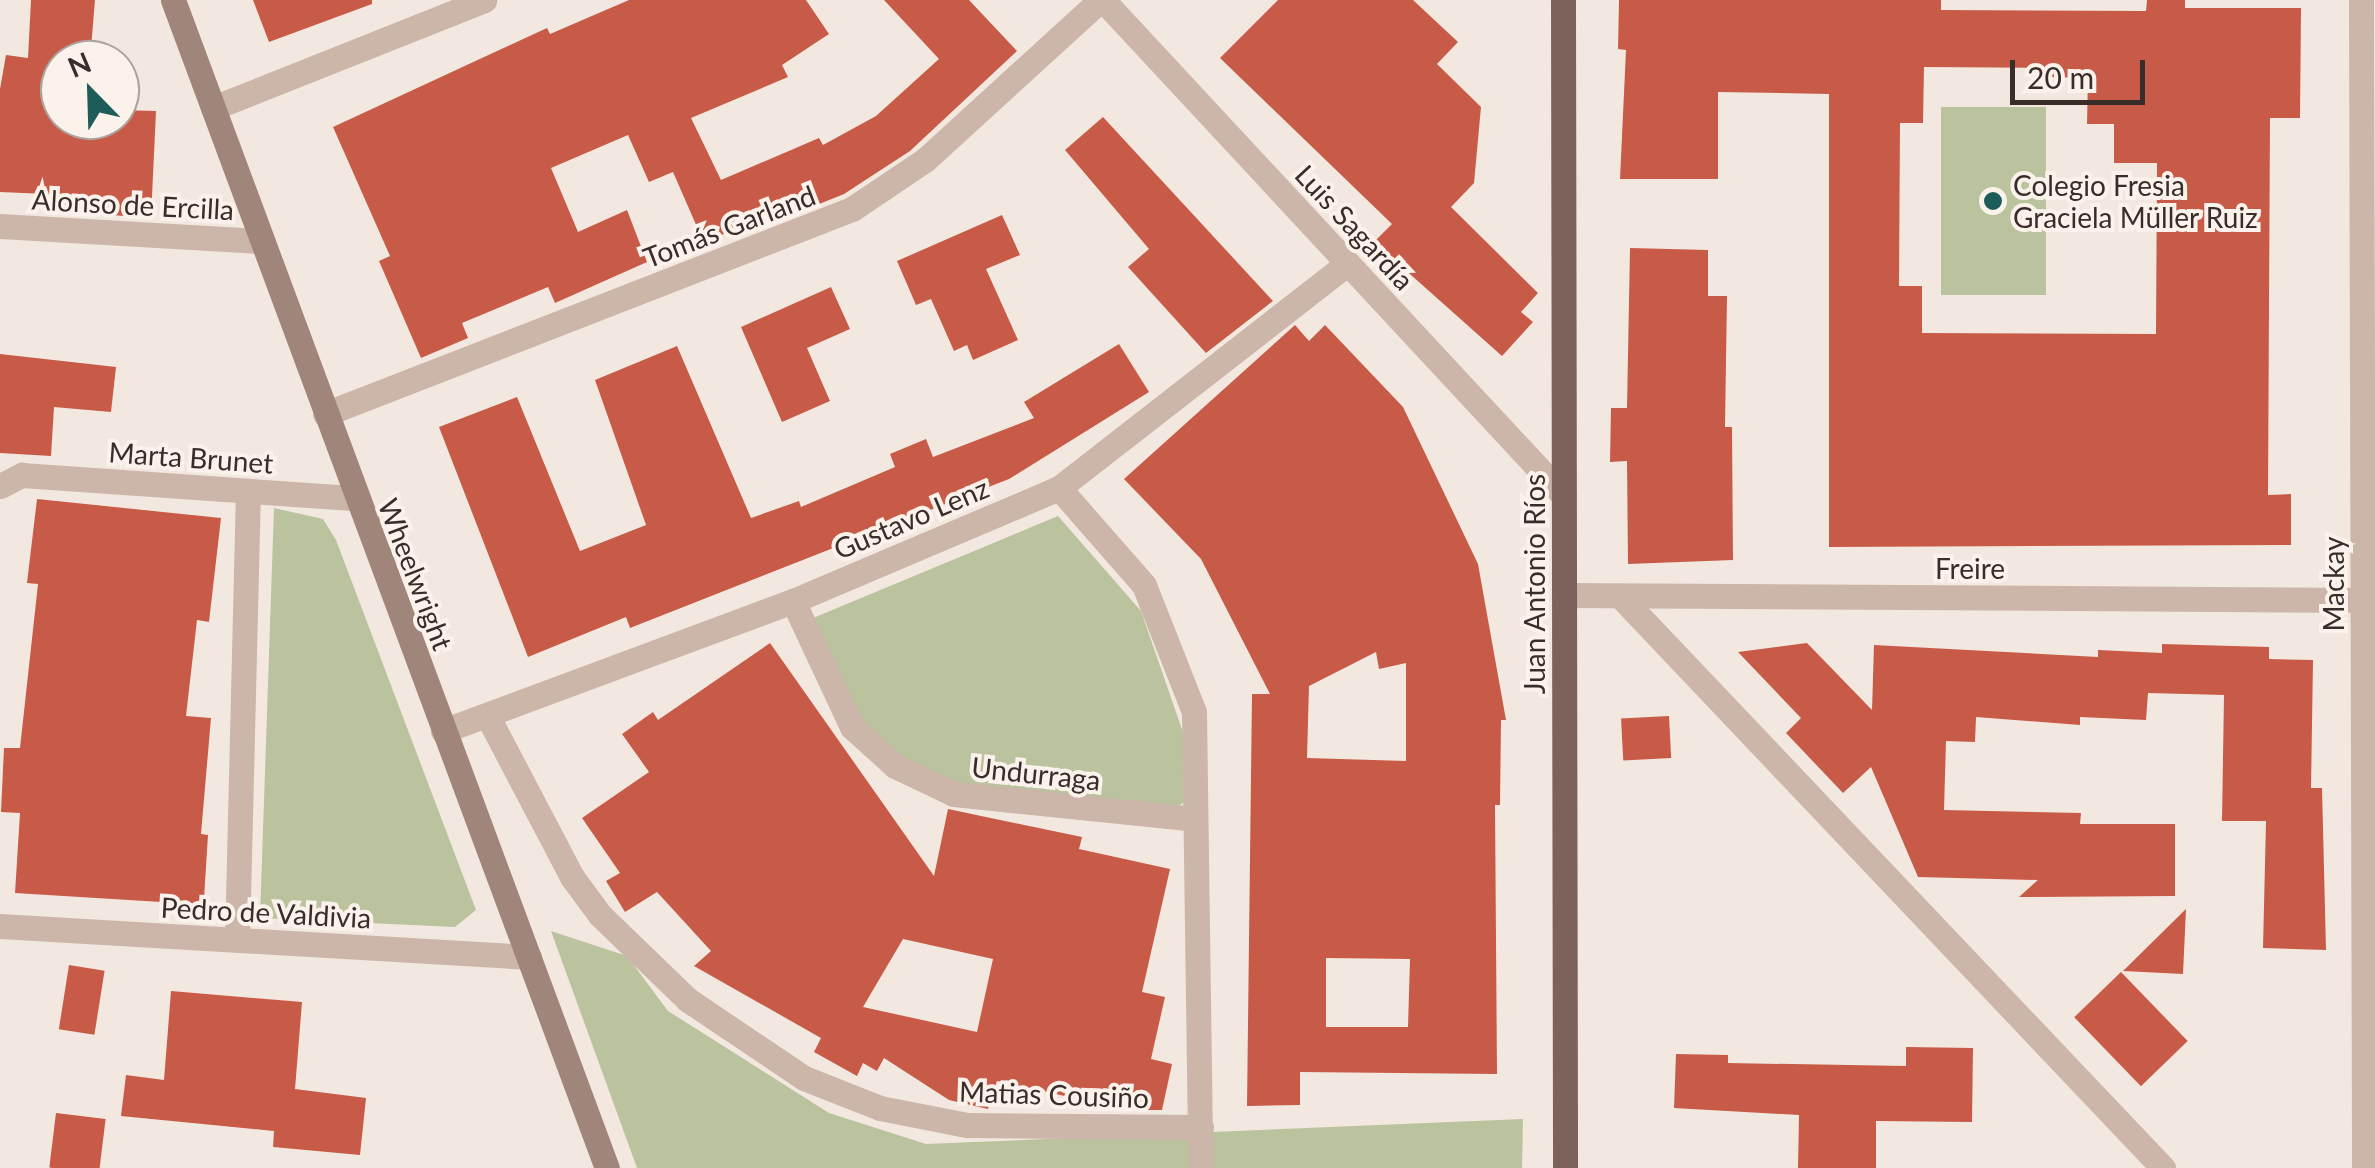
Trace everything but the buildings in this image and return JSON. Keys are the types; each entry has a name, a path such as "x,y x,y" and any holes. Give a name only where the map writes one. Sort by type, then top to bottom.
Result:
{"main road":[{"name":"Wheelwright","path":"174,0 607,1168"},
{"name":"Juan Antonio Ríos","path":"1563,0 1565,1168"}],"street":[{"path":"213,108 484,0"},
{"name":"Luis Sagardía","path":"1101,0 1564,496"},
{"name":"Tomás Garland","path":"325,414 852,209 926,160 1101,0"},
{"name":"Mackay","path":"2361,0 2369,600 2364,1168"},
{"name":"Alonso de Ercilla","path":"0,226 262,241"},
{"name":"Gustavo Lenz","path":"443,731 792,602 1059,488 1348,263"},
{"name":"Marta Brunet","path":"11,480 356,498"},
{"path":"1059,488 1144,584 1179,662 1194,712 1200,1168"},
{"path":"237,940 248,490"},
{"name":"Freire","path":"1564,595 2369,600"},
{"path":"1620,596 2164,1168"},
{"name":"Undurraga","path":"792,602 852,727 894,766 954,794 1196,819"},
{"name":"Matias Cousiño","path":"487,715 572,876 600,915 688,1000 790,1070 880,1108 967,1125 1201,1127"},
{"name":"Pedro de Valdivia","path":"0,926 529,957"}],"green space":[{"name":"Colegio Fresia Graciela Müller Ruiz","path":"1941,107 2046,107 2046,295 1941,295"},
{"path":"274,508 323,519 336,540 476,910 455,927 260,918"},
{"path":"1058,516 1141,611 1187,744 1185,802 1176,807 955,783 906,760 864,725 813,618"},
{"path":"551,931 627,956 668,1011 829,1113 926,1144 1523,1119 1522,1168 637,1168"}],"place":[{"name":"Colegio Fresia Graciela Müller Ruiz","path":"1993,201"}]}
